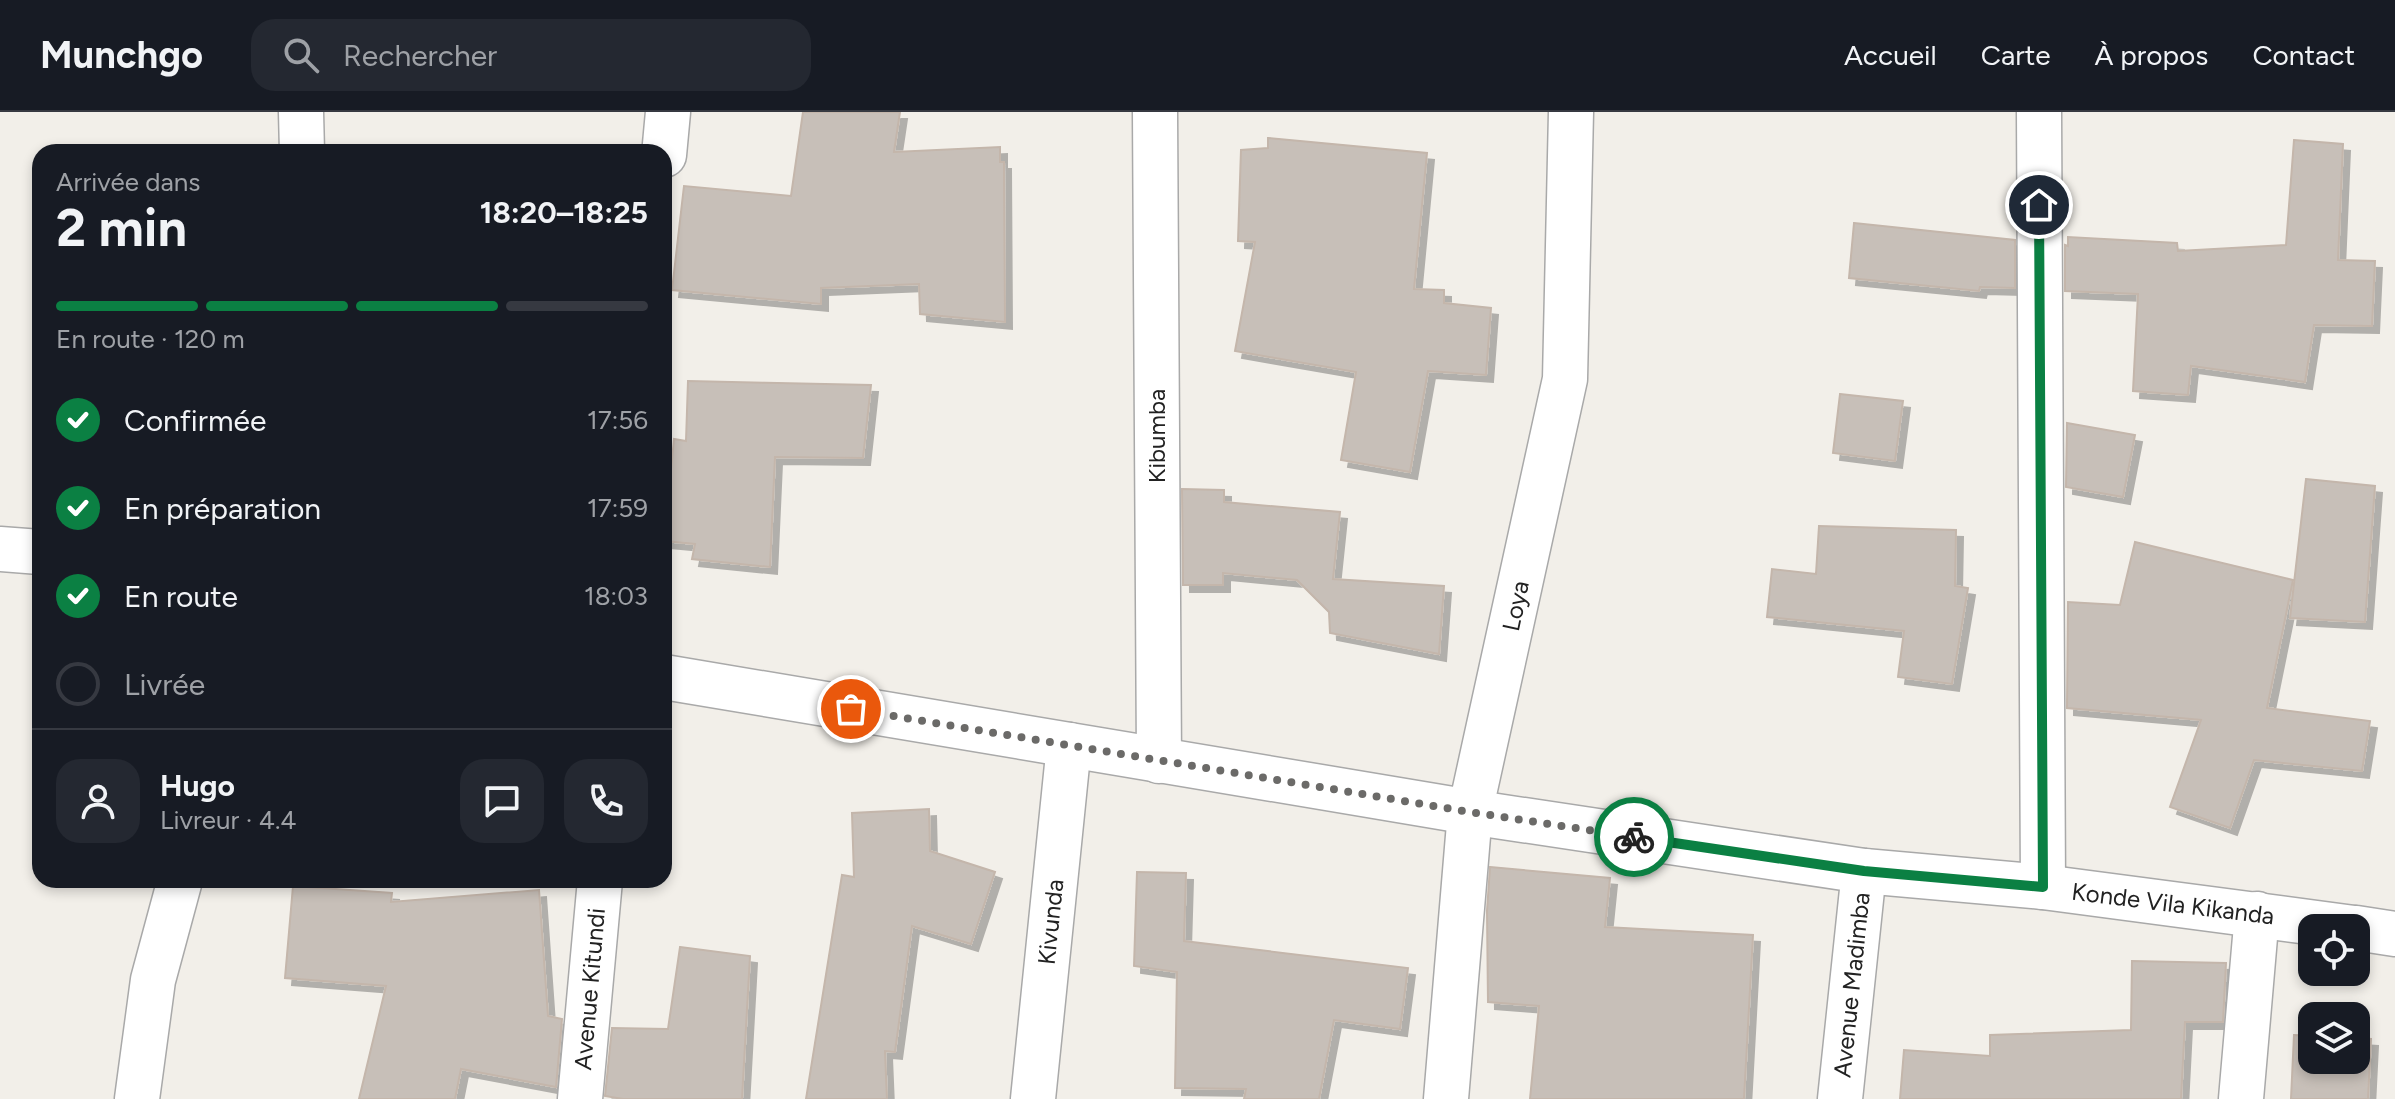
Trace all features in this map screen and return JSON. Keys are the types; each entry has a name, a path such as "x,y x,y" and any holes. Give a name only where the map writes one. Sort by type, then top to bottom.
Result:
{"street":[{"path":"301,112 302,144"},
{"path":"665,144 668,112"},
{"name":"Kibumba","path":"1155,112 1159,761"},
{"name":"Loya","path":"1446,1099 1470,812 1565,379 1571,112"},
{"path":"2039,112 2043,887"},
{"path":"0,549 32,551"},
{"name":"Konde Vila Kikanda","path":"672,678 1470,812 1864,871 2043,887 2298,920"},
{"name":"Kivunda","path":"1033,1099 1069,745"},
{"name":"Avenue Madimba","path":"1840,1099 1864,871"},
{"path":"137,1099 153,980 178,888"},
{"name":"Avenue Kitundi","path":"580,1099 599,888"},
{"path":"2241,1099 2257,914"},
{"name":"Konde Vila Kikanda","path":"2370,930 2395,934"}],"building":[{"path":"803,112 900,112 894,152 1000,147 1000,162 1004,162 1005,322 920,314 919,284 821,288 821,304 672,290 684,186 791,196"},
{"path":"1268,138 1427,153 1414,289 1444,290 1444,303 1491,308 1486,375 1428,371 1410,472 1341,460 1356,372 1235,351 1255,242 1238,241 1241,150 1268,148"},
{"path":"2294,140 2343,144 2338,260 2375,261 2372,326 2314,325 2305,382 2191,366 2188,395 2133,391 2138,294 2065,291 2065,245 2068,246 2068,237 2177,243 2178,251 2286,245"},
{"path":"1854,223 2015,240 2015,288 1980,287 1979,291 1849,278"},
{"path":"688,381 871,385 863,458 775,457 770,567 692,559 695,544 672,542 674,439 686,441"},
{"path":"1840,394 1903,401 1895,461 1833,453"},
{"path":"2067,423 2135,435 2123,497 2066,487"},
{"path":"2306,479 2375,486 2365,622 2290,618"},
{"path":"1182,489 1224,490 1224,502 1340,512 1333,579 1444,586 1439,654 1330,633 1329,612 1297,580 1223,573 1223,585 1183,585"},
{"path":"1819,526 1956,530 1955,586 1968,588 1952,684 1898,677 1904,631 1767,617 1772,569 1816,574"},
{"path":"2135,542 2293,580 2267,708 2370,721 2362,771 2254,760 2230,828 2170,807 2201,720 2067,708 2068,602 2120,605"},
{"path":"929,809 930,851 995,872 971,944 912,926 895,1052 885,1051 887,1099 806,1099 842,875 854,877 852,813"},
{"path":"1490,867 1610,878 1605,927 1753,935 1744,1099 1530,1099 1539,1006 1488,1002"},
{"path":"1137,872 1186,873 1184,941 1408,968 1400,1029 1334,1020 1319,1099 1244,1099 1246,1089 1175,1088 1177,972 1134,966"},
{"path":"293,888 392,893 391,902 539,890 548,1016 562,1019 556,1087 461,1069 455,1099 359,1099 386,986 285,978"},
{"path":"680,947 750,956 742,1099 623,1099 605,1096 612,1028 668,1029"},
{"path":"2132,961 2226,963 2223,1022 2185,1022 2181,1099 1900,1099 1904,1050 1990,1056 1990,1035 2131,1030"},
{"path":"2294,1035 2298,1035 2298,1074 2369,1074 2368,1099 2291,1099"}],"way so far":[{"path":"851,709 1634,837"}],"route":[{"path":"1634,837 1864,871 2043,887 2039,205"}]}
